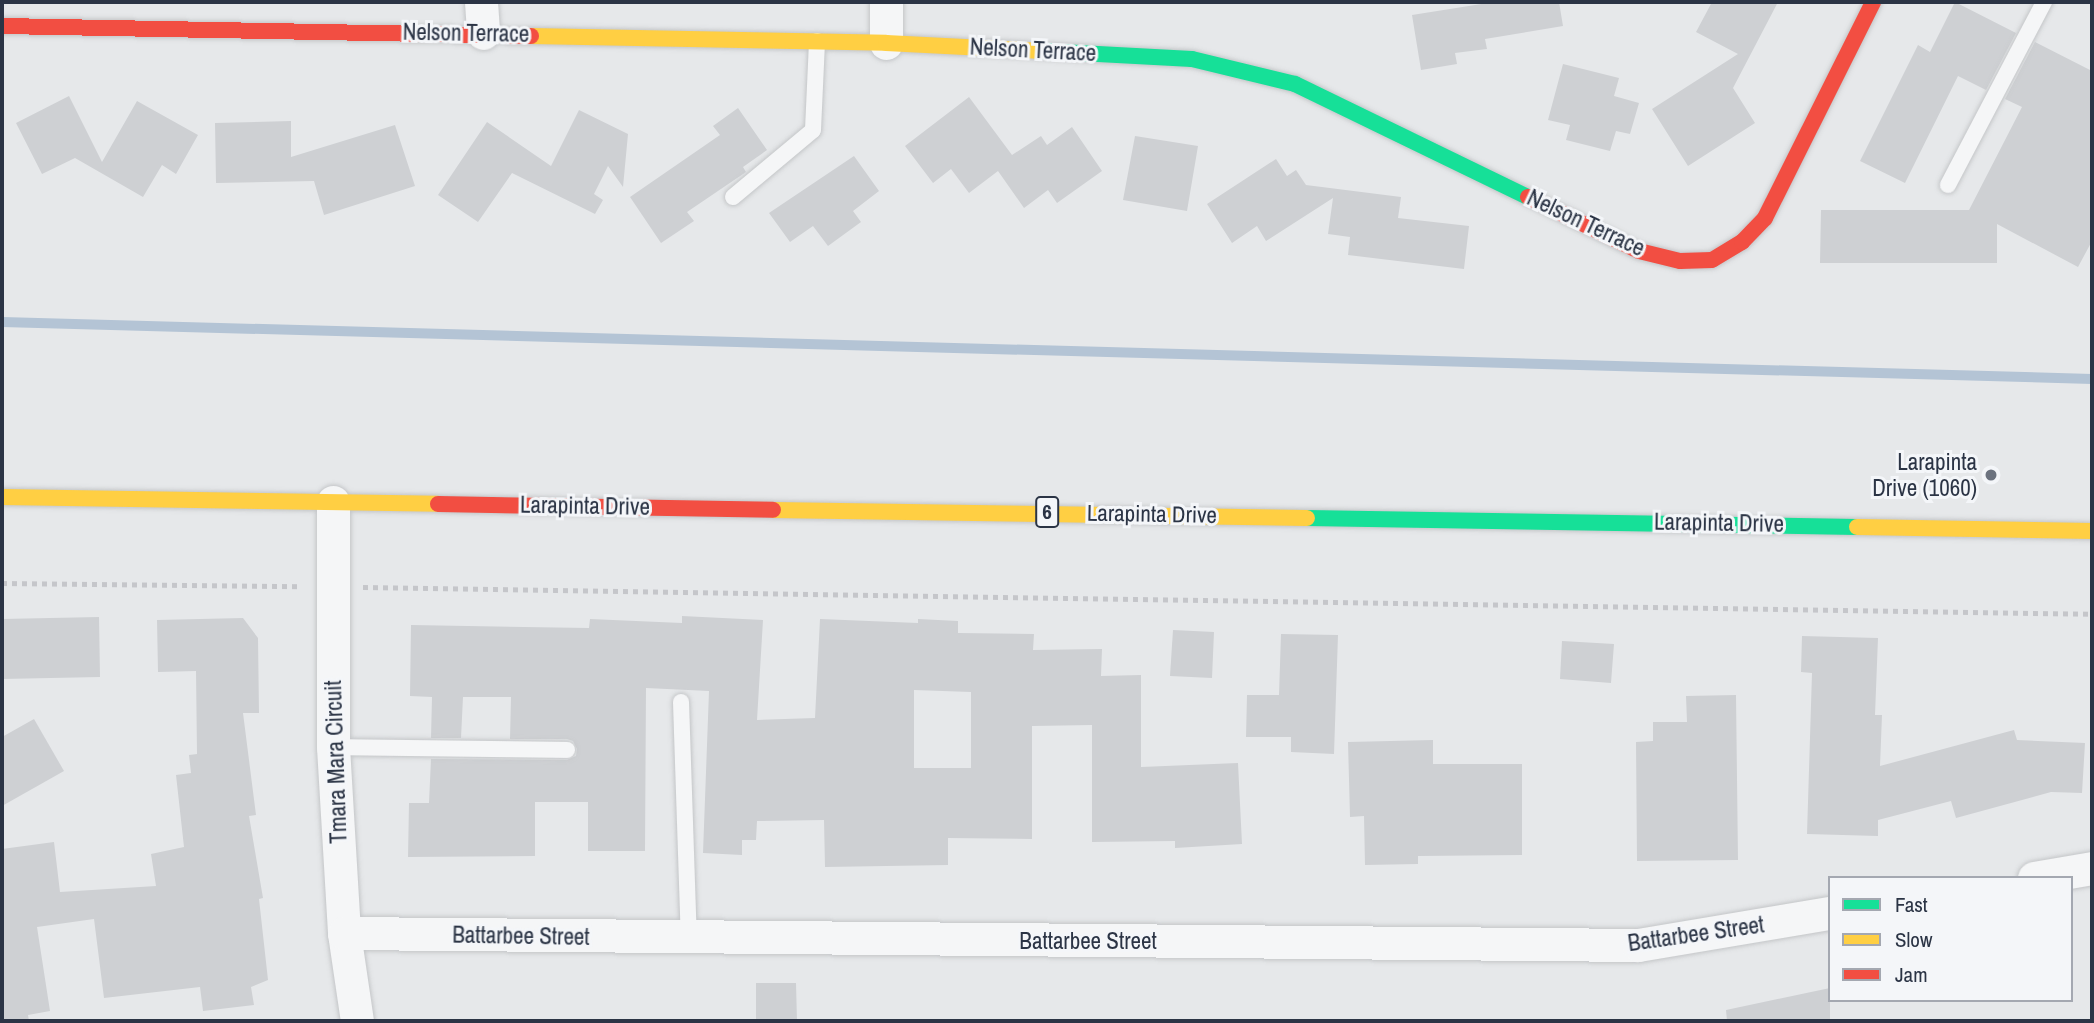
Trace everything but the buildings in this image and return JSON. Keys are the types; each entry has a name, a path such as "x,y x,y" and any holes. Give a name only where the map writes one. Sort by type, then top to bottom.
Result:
{"main road":[{"name":"Nelson Terrace","path":"2,26 482,18 817,41 1192,59 1295,84 1639,251 1680,261 1712,260 1742,242 1765,218 1872,2"},
{"name":"Larapinta Drive","path":"2,497 2092,531"}],"street":[{"path":"886,2 886,43"},
{"name":"Tmara Mara Circuit","path":"333,502 333,747 344,933 357,1021"},
{"path":"2046,876 2092,868"},
{"name":"Battarbee Street","path":"344,933 689,939 1638,945 1828,913"}],"lane":[{"path":"1948,185 2044,2"},
{"path":"733,197 813,130 817,41"},
{"path":"681,702 689,939"},
{"path":"333,747 567,750"}],"path":[{"path":"2,583 2092,614"}],"waterway":[{"path":"2,322 2092,379"}],"traffic: fast":[{"path":"1042,51 1192,59 1295,84 1528,197"},
{"path":"1307,518 1857,527"}],"traffic: slow":[{"path":"531,36 886,43 1042,51"},
{"path":"2,497 438,504"},
{"path":"773,510 1307,518"},
{"path":"1857,527 2092,531"}],"traffic: jam":[{"path":"1528,197 1639,251 1680,261 1712,260 1742,242 1765,218 1873,2"},
{"path":"2,26 531,36"},
{"path":"438,504 773,510"}],"place":[{"name":"Larapinta Drive (1060)","path":"1991,475"}]}
